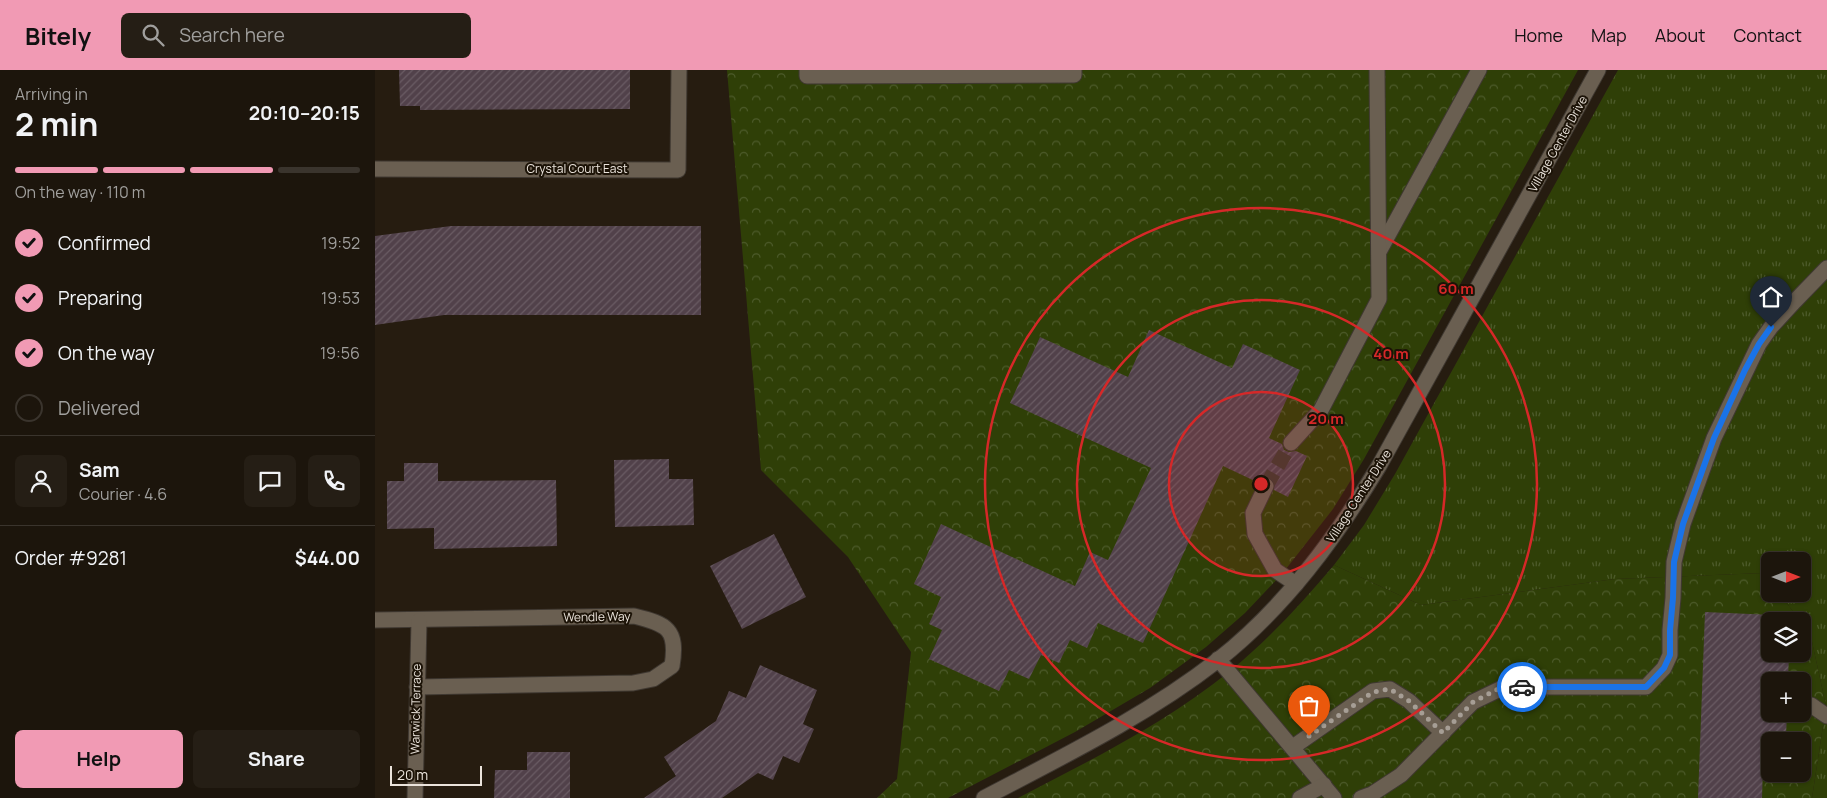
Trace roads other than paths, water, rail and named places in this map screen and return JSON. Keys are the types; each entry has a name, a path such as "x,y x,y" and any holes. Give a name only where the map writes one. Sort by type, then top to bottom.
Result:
{"street":[{"name":"Crystal Court East","path":"375,168 678,170 679,70"},
{"path":"807,70 807,76 1074,75 1074,70"},
{"path":"1291,444 1321,410 1379,299 1377,70"},
{"path":"1379,252 1479,70"},
{"name":"Village Center Drive","path":"983,798 1084,745 1161,700 1218,659 1258,624 1296,584 1348,517 1379,466 1599,70"},
{"path":"1361,798 1372,794 1401,775 1473,702 1504,686 1646,687 1664,668 1670,655 1674,562 1683,524 1714,438 1759,344 1783,314 1827,268"},
{"path":"1266,486 1253,514 1255,534 1275,570 1296,584"},
{"name":"Wendle Way","path":"375,620 634,616 659,622 672,634 674,650 672,666 653,679 633,683 417,687"},
{"name":"Warwick Terrace","path":"415,798 419,620"},
{"path":"1218,659 1334,798"},
{"path":"1293,747 1373,692 1390,689 1409,701 1443,733"},
{"path":"1811,706 1827,716"},
{"path":"1300,798 1324,785"}],"tunnel":[{"path":"1266,486 1291,443"}]}
